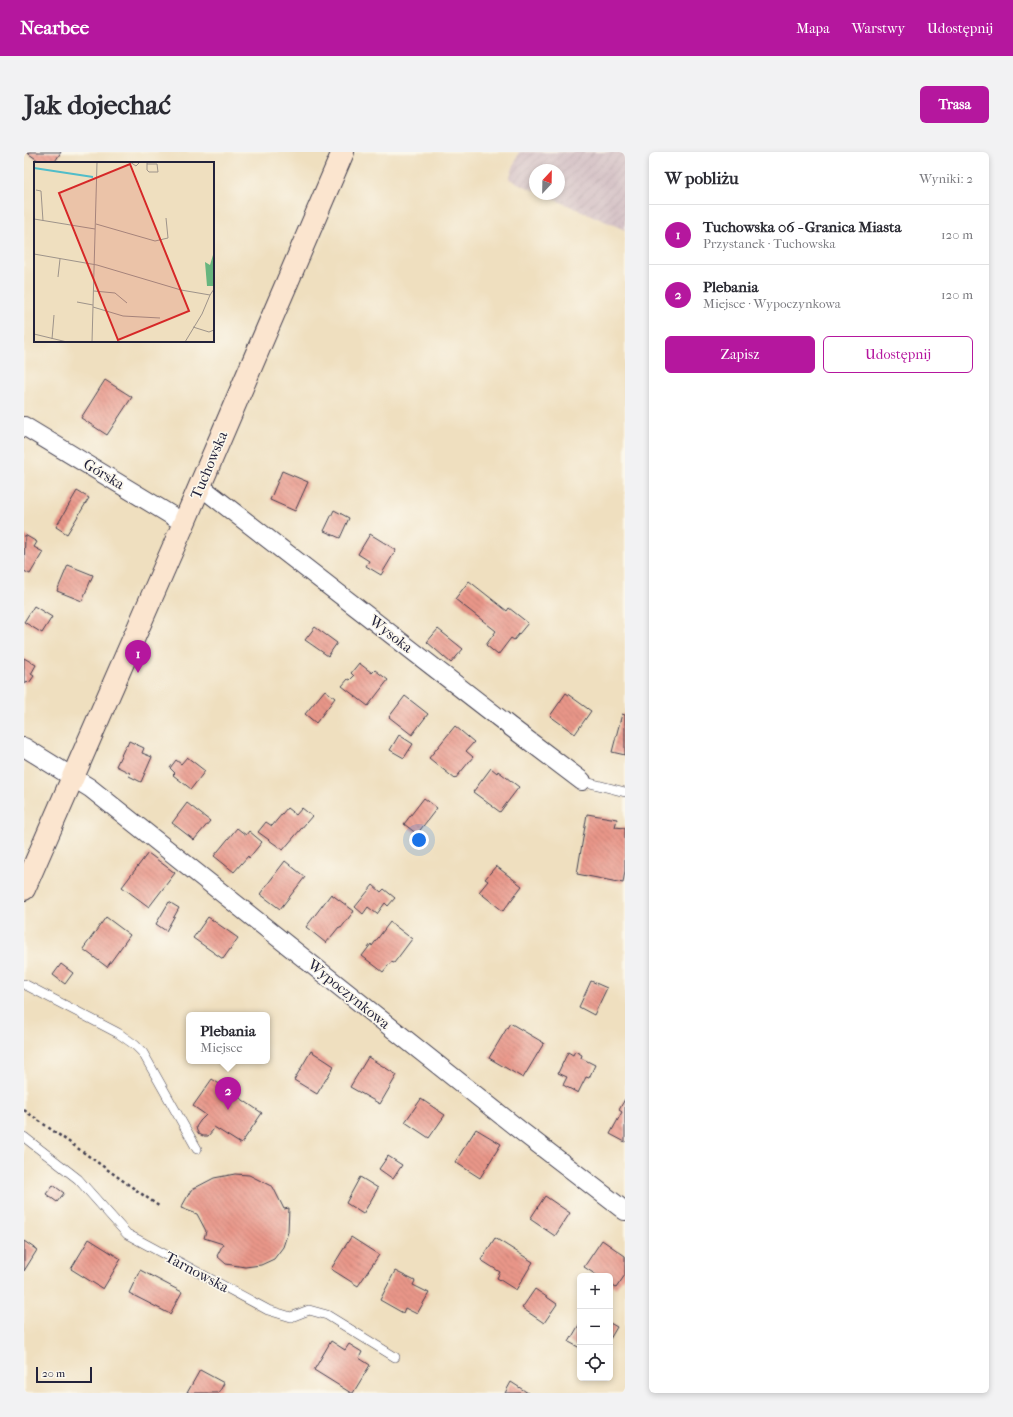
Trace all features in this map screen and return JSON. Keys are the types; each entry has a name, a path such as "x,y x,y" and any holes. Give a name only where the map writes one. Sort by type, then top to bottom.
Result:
{"main road":[{"name":"Tuchowska","path":"73,777 343,152"},
{"path":"24,889 73,777"}],"street":[{"name":"Górska","path":"24,426 184,523"},
{"name":"Wysoka","path":"200,486 512,728 582,780"},
{"name":"Wypoczynkowa","path":"24,747 90,788 521,1131 625,1211"}],"lane":[{"path":"582,780 625,792"},
{"path":"24,984 118,1033 135,1045 143,1053 196,1149"},
{"name":"Tarnowska","path":"24,1137 78,1179 126,1234 268,1310 291,1317 309,1310 327,1315 395,1357"}],"path":[{"path":"24,1110 160,1207"}],"shaded area":[{"path":"519,152 625,152 625,230 556,200 565,200 565,164 529,164 529,188 509,179"}],"building":[{"path":"26,152 61,152 55,162 41,162"},
{"path":"105,380 132,397 107,435 81,418"},
{"path":"282,471 308,482 295,511 270,500"},
{"path":"77,491 89,498 67,534 56,527"},
{"path":"334,510 349,518 340,538 324,531"},
{"path":"370,534 396,550 381,575 366,566 369,561 358,554"},
{"path":"25,535 37,542 34,547 43,552 30,574 24,571"},
{"path":"68,565 93,575 82,601 57,591"},
{"path":"469,581 507,611 509,608 528,623 514,640 511,638 498,655 486,645 496,631 455,599"},
{"path":"34,606 52,617 42,633 24,622"},
{"path":"315,627 337,643 328,656 305,640"},
{"path":"438,629 463,649 451,663 427,642"},
{"path":"24,658 36,665 31,674 34,676 29,683 27,681 24,685"},
{"path":"359,663 372,673 375,670 388,680 368,706 342,686 348,679 350,680 354,676 351,673"},
{"path":"325,690 335,698 316,723 305,714"},
{"path":"566,693 591,711 575,734 550,716"},
{"path":"405,696 428,714 412,735 389,717"},
{"path":"622,714 625,715 625,755 612,752"},
{"path":"455,726 474,742 466,751 473,757 455,779 429,758"},
{"path":"399,735 413,744 404,758 390,750"},
{"path":"129,741 144,748 142,753 152,757 141,782 129,776 130,773 116,766"},
{"path":"187,757 205,771 191,789 173,775 175,773 170,768 176,760 181,764"},
{"path":"491,768 497,773 498,771 519,787 500,812 473,792"},
{"path":"424,798 437,808 417,834 404,824"},
{"path":"187,803 210,821 194,840 172,823"},
{"path":"287,808 296,815 302,808 312,816 283,850 258,832 266,822 272,826"},
{"path":"587,814 617,819 615,827 625,828 625,871 623,883 577,874"},
{"path":"237,828 246,835 249,831 262,842 249,858 248,856 234,872 214,856"},
{"path":"148,853 175,873 149,907 122,887"},
{"path":"285,861 305,877 280,909 260,894"},
{"path":"496,866 522,886 503,911 479,892 488,881 485,879"},
{"path":"373,885 381,892 384,889 395,898 388,906 385,903 377,914 368,907 363,914 355,907"},
{"path":"331,894 354,911 341,928 339,927 326,943 306,927"},
{"path":"169,902 179,908 166,931 156,924"},
{"path":"106,917 130,935 107,967 83,949"},
{"path":"208,917 238,938 223,959 193,938"},
{"path":"390,922 412,939 394,963 391,962 383,972 362,956 371,944 372,946"},
{"path":"61,964 73,973 65,984 53,975"},
{"path":"591,981 607,988 594,1015 579,1007"},
{"path":"510,1023 544,1043 523,1078 489,1058"},
{"path":"311,1051 334,1066 317,1094 294,1080"},
{"path":"575,1051 582,1055 581,1058 595,1065 589,1078 586,1077 578,1093 563,1085 567,1077 558,1073 568,1052 573,1055"},
{"path":"368,1057 397,1075 380,1104 350,1087"},
{"path":"212,1079 262,1113 241,1144 214,1127 208,1136 203,1136 197,1131 196,1127 206,1115 193,1106"},
{"path":"421,1099 445,1115 429,1138 405,1122"},
{"path":"625,1099 625,1142 610,1134 622,1112 619,1110"},
{"path":"476,1129 501,1144 480,1178 455,1162"},
{"path":"388,1156 402,1165 393,1179 379,1169"},
{"path":"235,1174 249,1175 273,1187 284,1209 289,1208 288,1232 283,1247 274,1259 261,1265 245,1267 226,1264 217,1256 223,1244 204,1238 206,1231 197,1214 181,1208 191,1190 214,1178"},
{"path":"360,1177 378,1188 363,1214 346,1203"},
{"path":"53,1185 64,1193 57,1202 46,1194"},
{"path":"545,1196 570,1213 555,1236 530,1219"},
{"path":"351,1237 379,1255 358,1286 331,1269"},
{"path":"495,1238 533,1262 516,1290 497,1278 500,1272 481,1260"},
{"path":"89,1239 121,1259 103,1289 71,1269"},
{"path":"602,1240 625,1256 625,1275 616,1288 613,1286 613,1273 593,1273 584,1267"},
{"path":"24,1241 37,1250 24,1271"},
{"path":"140,1270 182,1292 170,1314 129,1293"},
{"path":"395,1271 415,1281 413,1285 429,1293 417,1314 405,1308 403,1313 380,1300"},
{"path":"535,1289 557,1304 544,1323 522,1308"},
{"path":"613,1325 617,1327 613,1334"},
{"path":"577,1328 577,1346 569,1342"},
{"path":"331,1341 345,1350 349,1344 362,1352 359,1358 370,1365 353,1393 314,1370"},
{"path":"200,1370 224,1383 219,1393 187,1393"},
{"path":"511,1382 528,1393 505,1393"}],"place":[{"name":"Tuchowska 06 - Granica Miasta","path":"138,673"},
{"name":"Plebania","path":"228,1110"}]}
